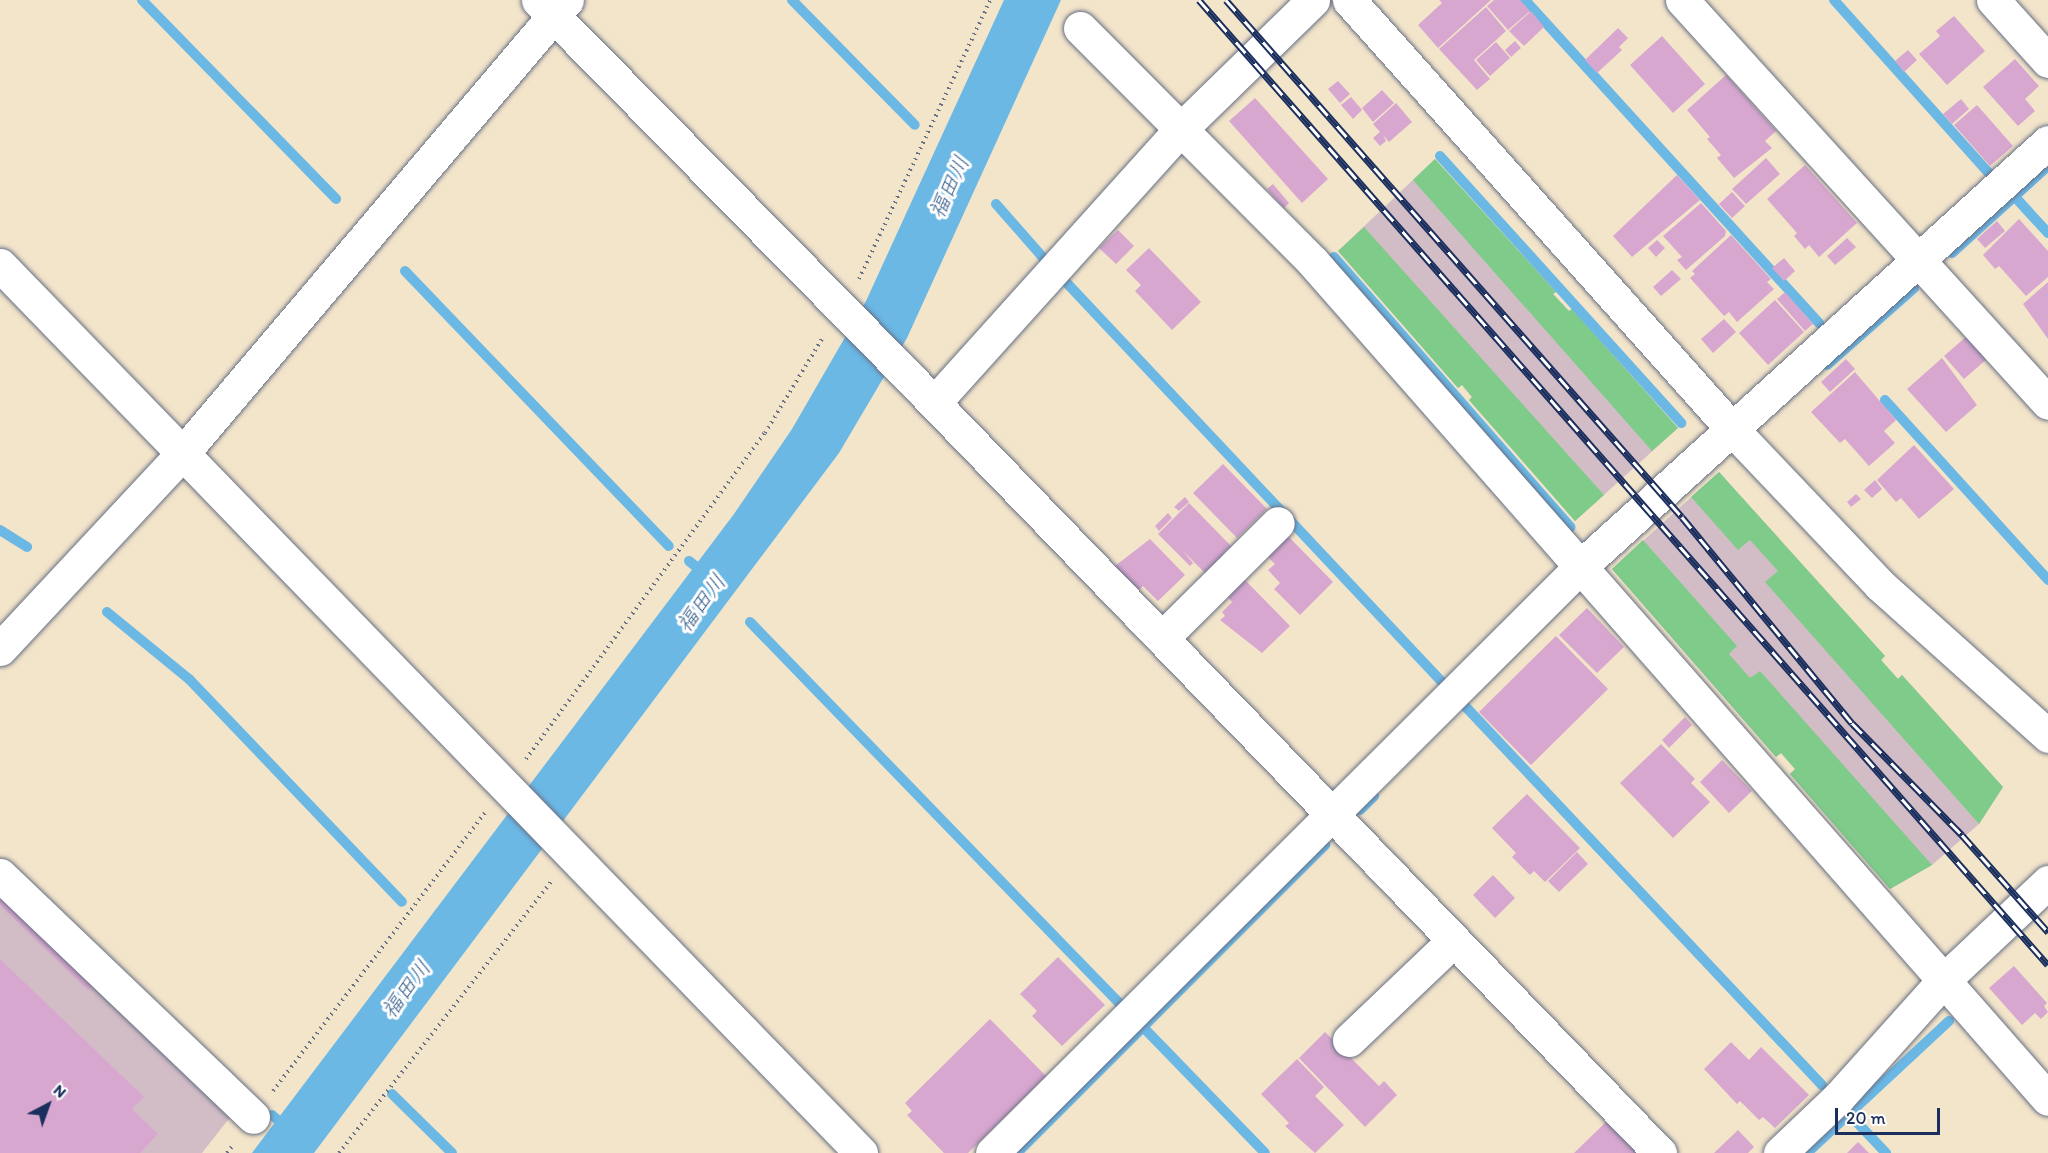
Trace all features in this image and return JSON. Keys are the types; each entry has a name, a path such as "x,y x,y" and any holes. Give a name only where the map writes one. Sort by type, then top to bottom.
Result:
{"street":[{"path":"934,403 1182,128 1313,0"},
{"path":"1349,0 1732,429 1880,585 2048,736"},
{"path":"1682,0 1916,261 2048,402"},
{"path":"1993,0 2048,61"},
{"path":"0,649 182,454 553,5 841,308 1660,1153"},
{"path":"1080,27 1312,261 1942,982 2048,1099"},
{"path":"992,1153 1580,567 2048,142"},
{"path":"0,265 861,1153"},
{"path":"1162,638 1278,524"},
{"path":"0,875 253,1117"},
{"path":"1780,1153 1838,1098 1942,982 2048,882"},
{"path":"1349,1041 1454,940"}],"path":[{"path":"227,1153 506,785 765,433 869,263 990,0"},
{"path":"339,1153 572,855"}],"shaded area":[{"path":"1435,159 1556,292 1553,294 1569,311 1572,309 1678,428 1575,521 1469,400 1472,397 1462,385 1458,388 1338,251"},
{"path":"1719,472 1885,656 1881,660 1898,679 1902,675 2003,787 1979,824 1932,865 1890,889 1790,774 1795,769 1781,753 1776,757 1612,569"},
{"path":"0,884 235,1111 202,1153 0,1153"}],"green space":[{"path":"1435,159 1556,292 1553,294 1569,311 1572,309 1678,428 1652,451 1413,180"},
{"path":"1364,227 1604,495 1575,521 1469,400 1472,397 1462,385 1458,388 1338,251"},
{"path":"1719,472 1885,656 1881,660 1898,679 1902,675 2003,787 1979,824 1765,582 1778,571 1750,540 1738,550 1691,497"},
{"path":"1643,540 1737,646 1729,654 1750,678 1760,671 1932,865 1890,889 1790,774 1795,769 1781,753 1776,757 1612,569"}],"water":[{"name":"福田川","path":"1004,0 1061,0 907,338 839,453 314,1153 252,1153 734,514 792,429 866,301"}],"building":[{"path":"1439,0 1491,0 1438,48 1418,25 1442,3"},
{"path":"1494,0 1520,0 1530,11 1508,30 1487,6"},
{"path":"1486,7 1506,31 1474,60 1490,79 1477,90 1439,49"},
{"path":"1531,11 1544,27 1524,46 1509,31"},
{"path":"1954,16 1985,51 1947,85 1919,54 1940,36 1936,31"},
{"path":"1618,28 1628,38 1619,47 1622,50 1597,73 1585,60"},
{"path":"1662,36 1705,84 1673,113 1630,65"},
{"path":"1515,41 1521,48 1511,57 1505,50"},
{"path":"1496,42 1510,58 1490,76 1476,60"},
{"path":"1908,50 1917,60 1904,72 1895,61"},
{"path":"2015,59 2039,86 2025,99 2035,111 2018,126 1983,87"},
{"path":"1726,75 1776,131 1765,141 1772,148 1734,178 1717,158 1721,155 1707,139 1710,137 1687,110"},
{"path":"1338,81 1350,94 1340,103 1328,89"},
{"path":"1382,90 1394,103 1373,122 1362,108"},
{"path":"1351,97 1362,110 1353,119 1341,105"},
{"path":"1255,98 1328,179 1302,203 1229,121"},
{"path":"1961,99 1969,109 1952,124 1943,114"},
{"path":"1396,103 1412,122 1389,142 1383,135 1386,141 1380,146 1373,138 1380,132 1373,124"},
{"path":"1977,105 2013,146 1990,166 1954,125"},
{"path":"1766,158 1780,174 1746,204 1732,189"},
{"path":"1805,165 1857,223 1819,257 1809,245 1805,249 1794,236 1797,233 1767,199"},
{"path":"1677,175 1700,200 1632,257 1613,236"},
{"path":"1273,184 1289,203 1284,208 1267,189"},
{"path":"1732,192 1745,206 1732,218 1719,204"},
{"path":"1701,203 1726,231 1725,236 1686,270 1677,260 1682,257 1663,236"},
{"path":"2019,219 2048,251 2048,277 2026,296 1999,266 1995,269 1983,255"},
{"path":"1997,221 2005,231 1985,248 1977,239"},
{"path":"1118,230 1134,246 1116,264 1099,248"},
{"path":"1731,235 1771,279 1767,282 1774,289 1737,322 1729,312 1724,316 1690,278 1695,274 1692,271"},
{"path":"1847,238 1856,247 1835,265 1827,256"},
{"path":"1657,240 1665,248 1656,257 1648,248"},
{"path":"1149,248 1201,302 1172,330 1135,291 1141,285 1126,270"},
{"path":"1784,258 1795,271 1784,281 1772,268"},
{"path":"1672,270 1681,279 1661,296 1653,287"},
{"path":"2048,282 2048,339 2023,304"},
{"path":"1785,292 1813,324 1805,331 1777,299"},
{"path":"1775,300 1804,332 1768,365 1739,333"},
{"path":"1724,319 1736,332 1713,353 1701,339"},
{"path":"1967,336 1988,358 1964,379 1944,356"},
{"path":"1942,358 1977,405 1946,432 1907,389"},
{"path":"1846,359 1855,369 1830,392 1821,382"},
{"path":"1855,372 1896,420 1884,431 1895,443 1869,466 1845,439 1840,443 1811,412"},
{"path":"1914,445 1954,489 1919,519 1901,498 1896,502 1877,480"},
{"path":"1223,464 1267,509 1237,538 1193,493"},
{"path":"1875,480 1882,489 1872,498 1864,490"},
{"path":"1856,494 1861,499 1851,507 1847,502"},
{"path":"1185,497 1189,502 1179,511 1174,507"},
{"path":"1189,503 1231,546 1223,554 1226,557 1207,575 1183,551 1193,563 1190,566 1158,534"},
{"path":"1168,513 1172,518 1159,531 1155,526"},
{"path":"1287,535 1333,582 1300,615 1274,589 1280,583 1268,570 1275,564 1266,555"},
{"path":"1150,539 1185,575 1158,601 1143,586 1139,590 1115,566"},
{"path":"1244,579 1290,626 1262,653 1220,620 1225,616 1222,612 1232,602 1227,596"},
{"path":"1587,608 1624,647 1597,673 1559,635"},
{"path":"1556,636 1608,689 1531,765 1479,712"},
{"path":"1685,717 1692,725 1669,748 1662,740"},
{"path":"1661,744 1695,779 1691,783 1710,802 1673,838 1620,783"},
{"path":"1722,760 1752,791 1729,813 1700,782"},
{"path":"1527,794 1580,848 1545,882 1534,871 1530,875 1512,857 1516,853 1492,828"},
{"path":"1577,852 1588,864 1559,892 1548,881"},
{"path":"1493,875 1515,898 1495,918 1473,895"},
{"path":"0,893 95,983 88,990 0,905"},
{"path":"1058,957 1105,1005 1062,1046 1032,1016 1037,1011 1020,994"},
{"path":"0,959 144,1097 132,1109 158,1134 140,1153 0,1153"},
{"path":"2014,966 2047,1003 2044,1006 2048,1012 2041,1019 2035,1013 2022,1025 1989,988"},
{"path":"990,1019 1046,1076 968,1153 944,1153 907,1115 912,1111 905,1103"},
{"path":"1325,1032 1379,1086 1384,1081 1397,1095 1365,1127 1299,1058"},
{"path":"1731,1042 1749,1060 1761,1047 1809,1095 1775,1128 1763,1117 1759,1120 1740,1101 1737,1104 1704,1069"},
{"path":"1297,1059 1324,1087 1315,1096 1344,1125 1315,1153 1285,1126 1289,1123 1261,1094"},
{"path":"1606,1122 1637,1153 1574,1153"},
{"path":"1738,1130 1754,1147 1748,1153 1714,1153"},
{"path":"1858,1142 1869,1153 1847,1153"}],"waterway":[{"path":"142,0 336,199"},
{"path":"792,0 915,125"},
{"path":"1525,0 1819,323"},
{"path":"1834,0 1988,172"},
{"path":"1440,156 1681,423"},
{"path":"1952,253 2048,166"},
{"path":"2015,197 2048,233"},
{"path":"996,204 1046,261"},
{"path":"1334,257 1570,527"},
{"path":"405,271 669,546"},
{"path":"1064,280 1443,683"},
{"path":"1827,365 1914,288"},
{"path":"1885,400 2048,580"},
{"path":"0,530 27,547"},
{"name":"福田川","path":"689,561 705,574"},
{"path":"107,612 189,679 402,902"},
{"path":"750,622 1121,1005"},
{"path":"1464,705 1822,1085"},
{"path":"1360,810 1374,796"},
{"path":"1017,1153 1325,845"},
{"path":"1807,1153 1949,1021"},
{"path":"1143,1027 1265,1153"},
{"path":"392,1094 452,1153"},
{"path":"1849,1114 1886,1153"},
{"path":"272,1115 288,1129"}],"railway":[{"path":"1199,0 2048,965"},
{"path":"1226,0 1682,517 1852,723 1962,835 2048,932"}]}
